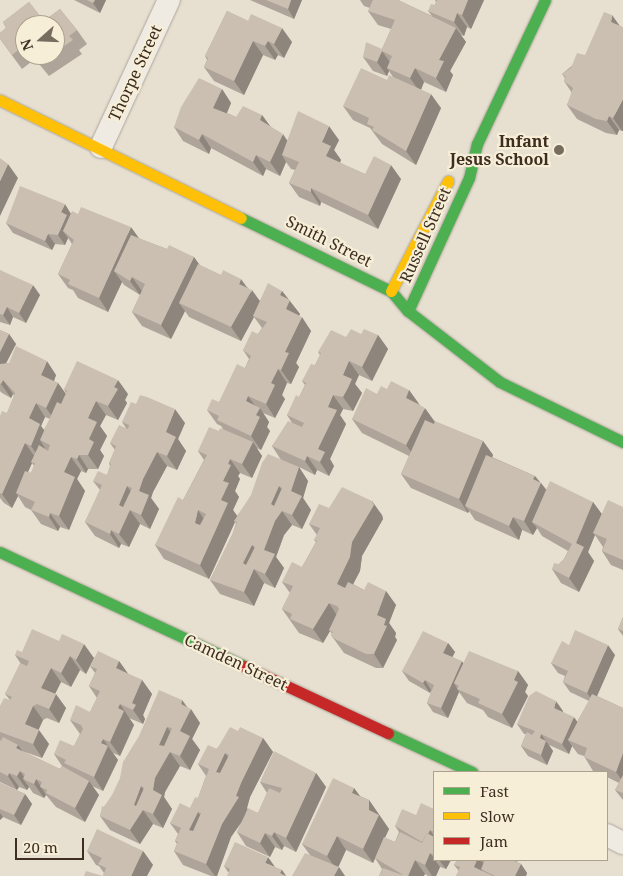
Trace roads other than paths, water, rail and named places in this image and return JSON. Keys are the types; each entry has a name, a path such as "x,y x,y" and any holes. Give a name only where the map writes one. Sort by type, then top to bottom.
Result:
{"street":[{"name":"Thorpe Street","path":"101,147 169,0"},
{"name":"Russell Street","path":"408,311 469,178 477,144 545,0"},
{"name":"Smith Street","path":"0,100 101,147 391,291 408,311 500,382 623,442"},
{"name":"Russell Street","path":"391,291 459,166 477,144"},
{"name":"Camden Street","path":"0,552 470,771"},
{"path":"608,836 623,843"}],"place":[{"name":"Infant Jesus School","path":"559,150"}]}
